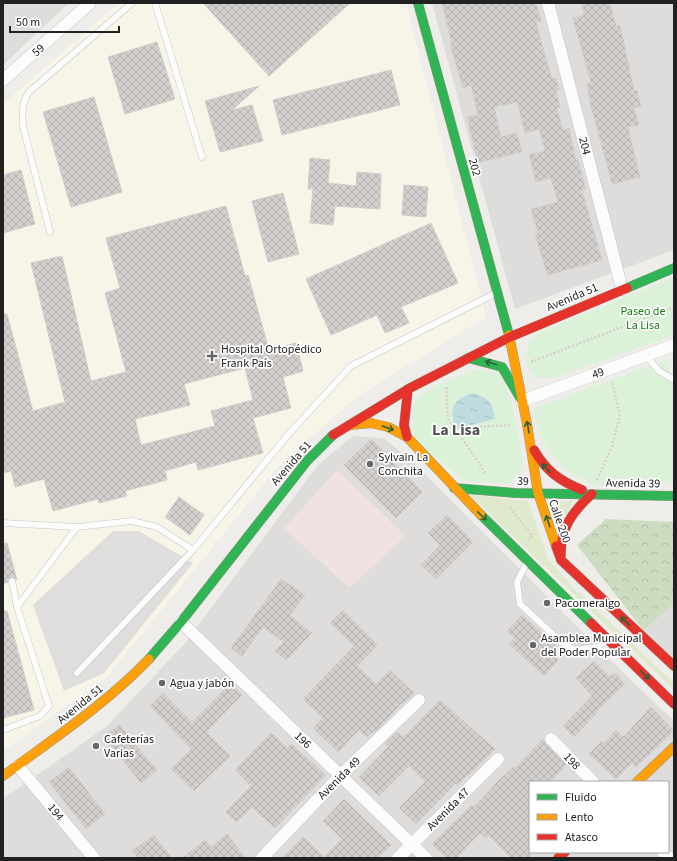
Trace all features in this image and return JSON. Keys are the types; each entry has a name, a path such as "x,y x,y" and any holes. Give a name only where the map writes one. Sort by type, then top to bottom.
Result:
{"main road":[{"name":"202","path":"418,3 510,337"},
{"name":"Avenida 51","path":"3,776 117,689 148,660 181,622 307,461 335,433 408,389 510,337 674,268"},
{"name":"Calle 200","path":"510,337 527,424 538,493 561,560 674,666"},
{"path":"468,358 488,362 502,367 522,401"},
{"path":"407,436 404,425 408,389"},
{"path":"350,425 371,423 388,427 407,436 454,488 674,704"},
{"path":"530,443 543,465 558,480 593,490 572,515 562,536 561,560"},
{"name":"39","path":"454,488 538,493 593,490"},
{"name":"Avenida 39","path":"593,490 674,496"},
{"path":"638,781 674,747"}],"street":[{"name":"59","path":"3,80 90,3"},
{"name":"204","path":"548,3 622,289"},
{"name":"49","path":"522,401 674,345"},
{"name":"196","path":"181,622 426,858"},
{"name":"Avenida 49","path":"262,858 341,775 419,700"},
{"name":"198","path":"551,739 592,781"},
{"name":"Avenida 47","path":"398,858 498,760"},
{"name":"194","path":"18,766 94,858"}],"lane":[{"path":"50,232 23,126 22,112 24,100 29,92 132,3"},
{"path":"155,3 202,157"},
{"path":"77,673 193,550 287,436 351,366 497,292"},
{"path":"646,356 659,371 674,380"},
{"path":"3,522 77,527 132,521 157,527 193,550"},
{"path":"17,607 77,527"},
{"path":"528,560 517,582 520,604 561,642 575,650 597,647 609,640"},
{"path":"3,730 40,716 49,706 17,607 12,581"}],"path":[{"path":"526,364 674,307"},
{"path":"446,369 447,409 449,422 456,428 497,491 532,536 516,550"},
{"path":"593,490 612,446 620,416 609,369"},
{"path":"456,428 527,424"}],"shaded area":[{"path":"3,3 69,3 3,65"},
{"name":"Hospital Ortopédico Frank País","path":"119,3 406,3 486,317 358,396 282,462 107,677 3,751 3,104"},
{"path":"432,3 674,3 674,250 515,309"},
{"path":"353,436 383,438 412,461 613,663 674,721 674,858 3,858 3,799 107,726 185,643 317,466"},
{"path":"337,470 406,536 349,588 284,528"},
{"path":"113,531 139,531 193,563 104,673 64,691 33,605"},
{"path":"674,604 674,660 643,630"}],"green space":[{"name":"Paseo de La Lisa","path":"674,277 674,335 552,379 535,377 526,364 529,342 541,332"},
{"path":"666,360 674,383 674,483 595,486 566,471 551,454 537,430 534,408"},
{"path":"474,370 495,372 498,374 503,380 511,403 524,467 509,484 464,481 415,440 413,411 415,403 419,398 433,388"},
{"path":"470,495 528,501 548,559 574,588 674,683 674,690"},
{"path":"573,501 561,529 549,502"},
{"path":"606,519 674,522 674,604 643,630 577,545"}],"water":[{"path":"474,393 487,399 493,409 495,419 456,429 452,415 454,405 461,398"}],"building":[{"path":"203,3 350,3 269,76"},
{"path":"442,3 536,3 541,21 536,22 542,45 552,79 556,78 559,90 556,91 560,107 557,108 563,130 569,128 576,160 578,160 586,189 582,190 602,260 547,275 535,234 538,233 531,209 558,202 551,178 536,182 529,155 545,151 539,129 525,133 517,102 494,107 501,137 517,133 522,152 478,163 467,117 478,115 471,85 463,88 450,45 452,44"},
{"path":"582,3 610,3 616,26 620,25 634,91 637,90 641,106 634,108 639,125 628,127 640,177 612,184 590,102 587,84 591,83 573,18 584,15"},
{"path":"157,42 175,99 125,114 108,57"},
{"path":"391,70 400,105 282,135 273,100"},
{"path":"259,86 232,110 252,105 263,141 220,152 205,101"},
{"path":"94,97 122,192 71,207 43,112"},
{"path":"310,158 330,160 328,183 356,186 357,172 381,174 380,209 335,206 333,225 310,223 313,189 308,189"},
{"path":"21,170 35,224 3,233 3,175"},
{"path":"404,185 428,187 426,217 402,215"},
{"path":"283,193 299,254 268,262 252,201"},
{"path":"226,206 245,276 248,275 269,350 296,343 303,371 283,377 291,408 253,418 263,453 198,470 196,462 165,471 167,480 125,491 127,496 99,503 98,499 53,511 44,479 15,487 11,471 3,473 3,314 7,314 33,411 65,402 31,263 62,256 91,381 126,372 105,293 120,288 106,238","holes":["245,368 253,400 211,411 215,426 141,445 135,419 190,405 184,384"]},
{"path":"431,223 458,283 401,307 409,323 385,333 377,315 331,335 306,279"},
{"path":"371,439 422,492 396,518 344,465"},
{"path":"179,497 204,515 190,535 165,517"},
{"path":"447,515 473,542 436,579 421,565 440,545 428,533"},
{"path":"7,543 17,580 11,577 8,582 3,584 3,544"},
{"path":"281,579 305,595 290,615 312,633 286,660 275,651 284,642 263,627 242,656 231,648"},
{"path":"343,610 378,645 357,666 376,684 390,670 414,693 403,704 402,703 374,733 373,732 367,737 359,730 338,752 313,728 323,718 303,699 354,646 330,623"},
{"path":"3,611 7,611 34,710 3,718"},
{"name":"Asamblea Municipal del Poder Popular","path":"522,615 557,646 550,653 558,660 544,676 509,644 515,638 507,631"},
{"path":"594,661 610,677 615,673 625,684 597,711 598,712 574,737 563,726 592,696 576,678"},
{"path":"230,684 242,695 206,732 230,756 194,791 171,769 191,749 150,706 163,693 192,722"},
{"path":"440,700 495,749 469,775 468,774 457,785 456,783 416,824 399,808 425,782 409,766 379,796 359,777 388,747 385,743 397,732 403,738"},
{"path":"651,707 674,731 636,767 632,762 616,779 589,754 602,741 604,743 616,730 623,737"},
{"path":"119,725 157,770 141,783 104,737"},
{"path":"271,733 287,748 291,744 326,775 275,828 252,807 237,822 226,812 251,786 235,770"},
{"path":"543,739 566,765 551,781 529,781 530,858 511,858 489,835 486,838 480,833 456,858 447,858 432,844 472,805 474,807 513,767 515,768"},
{"path":"69,767 105,814 86,829 49,782"},
{"path":"344,799 391,845 378,858 282,858 303,837 324,857 342,839 323,821"},
{"path":"227,834 246,858 182,858 205,840 211,847"},
{"path":"154,835 172,858 138,858 132,851"}],"traffic: fast":[{"path":"418,3 509,335"},
{"path":"627,288 674,268"},
{"path":"468,358 502,367 522,401"},
{"path":"149,659 181,622 307,461 333,435"},
{"path":"454,488 515,493 674,496"},
{"path":"481,515 591,623"}],"traffic: slow":[{"path":"509,335 527,424 538,493 556,546"},
{"path":"350,425 371,423 388,427 407,437 481,515"},
{"path":"3,776 97,706 149,659"},
{"path":"638,781 674,747"}],"traffic: jam":[{"path":"333,435 410,388 510,337 627,288"},
{"path":"407,437 404,425 408,389"},
{"path":"534,450 549,470 560,479 582,490"},
{"path":"561,555 561,545 565,528 579,507 592,494"},
{"path":"556,546 561,560 674,666"},
{"path":"591,623 674,704"},
{"path":"558,858 564,853"}],"place":[{"name":"Hospital Ortopédico Frank País","path":"212,356"},
{"name":"Sylvain La Conchita","path":"370,464"},
{"name":"Pacomeralgo","path":"547,603"},
{"name":"Asamblea Municipal del Poder Popular","path":"533,645"},
{"name":"Agua y jabón","path":"162,683"},
{"name":"Cafeterías Varias","path":"96,746"}],"district":[{"name":"La Lisa","path":"456,429"}]}
